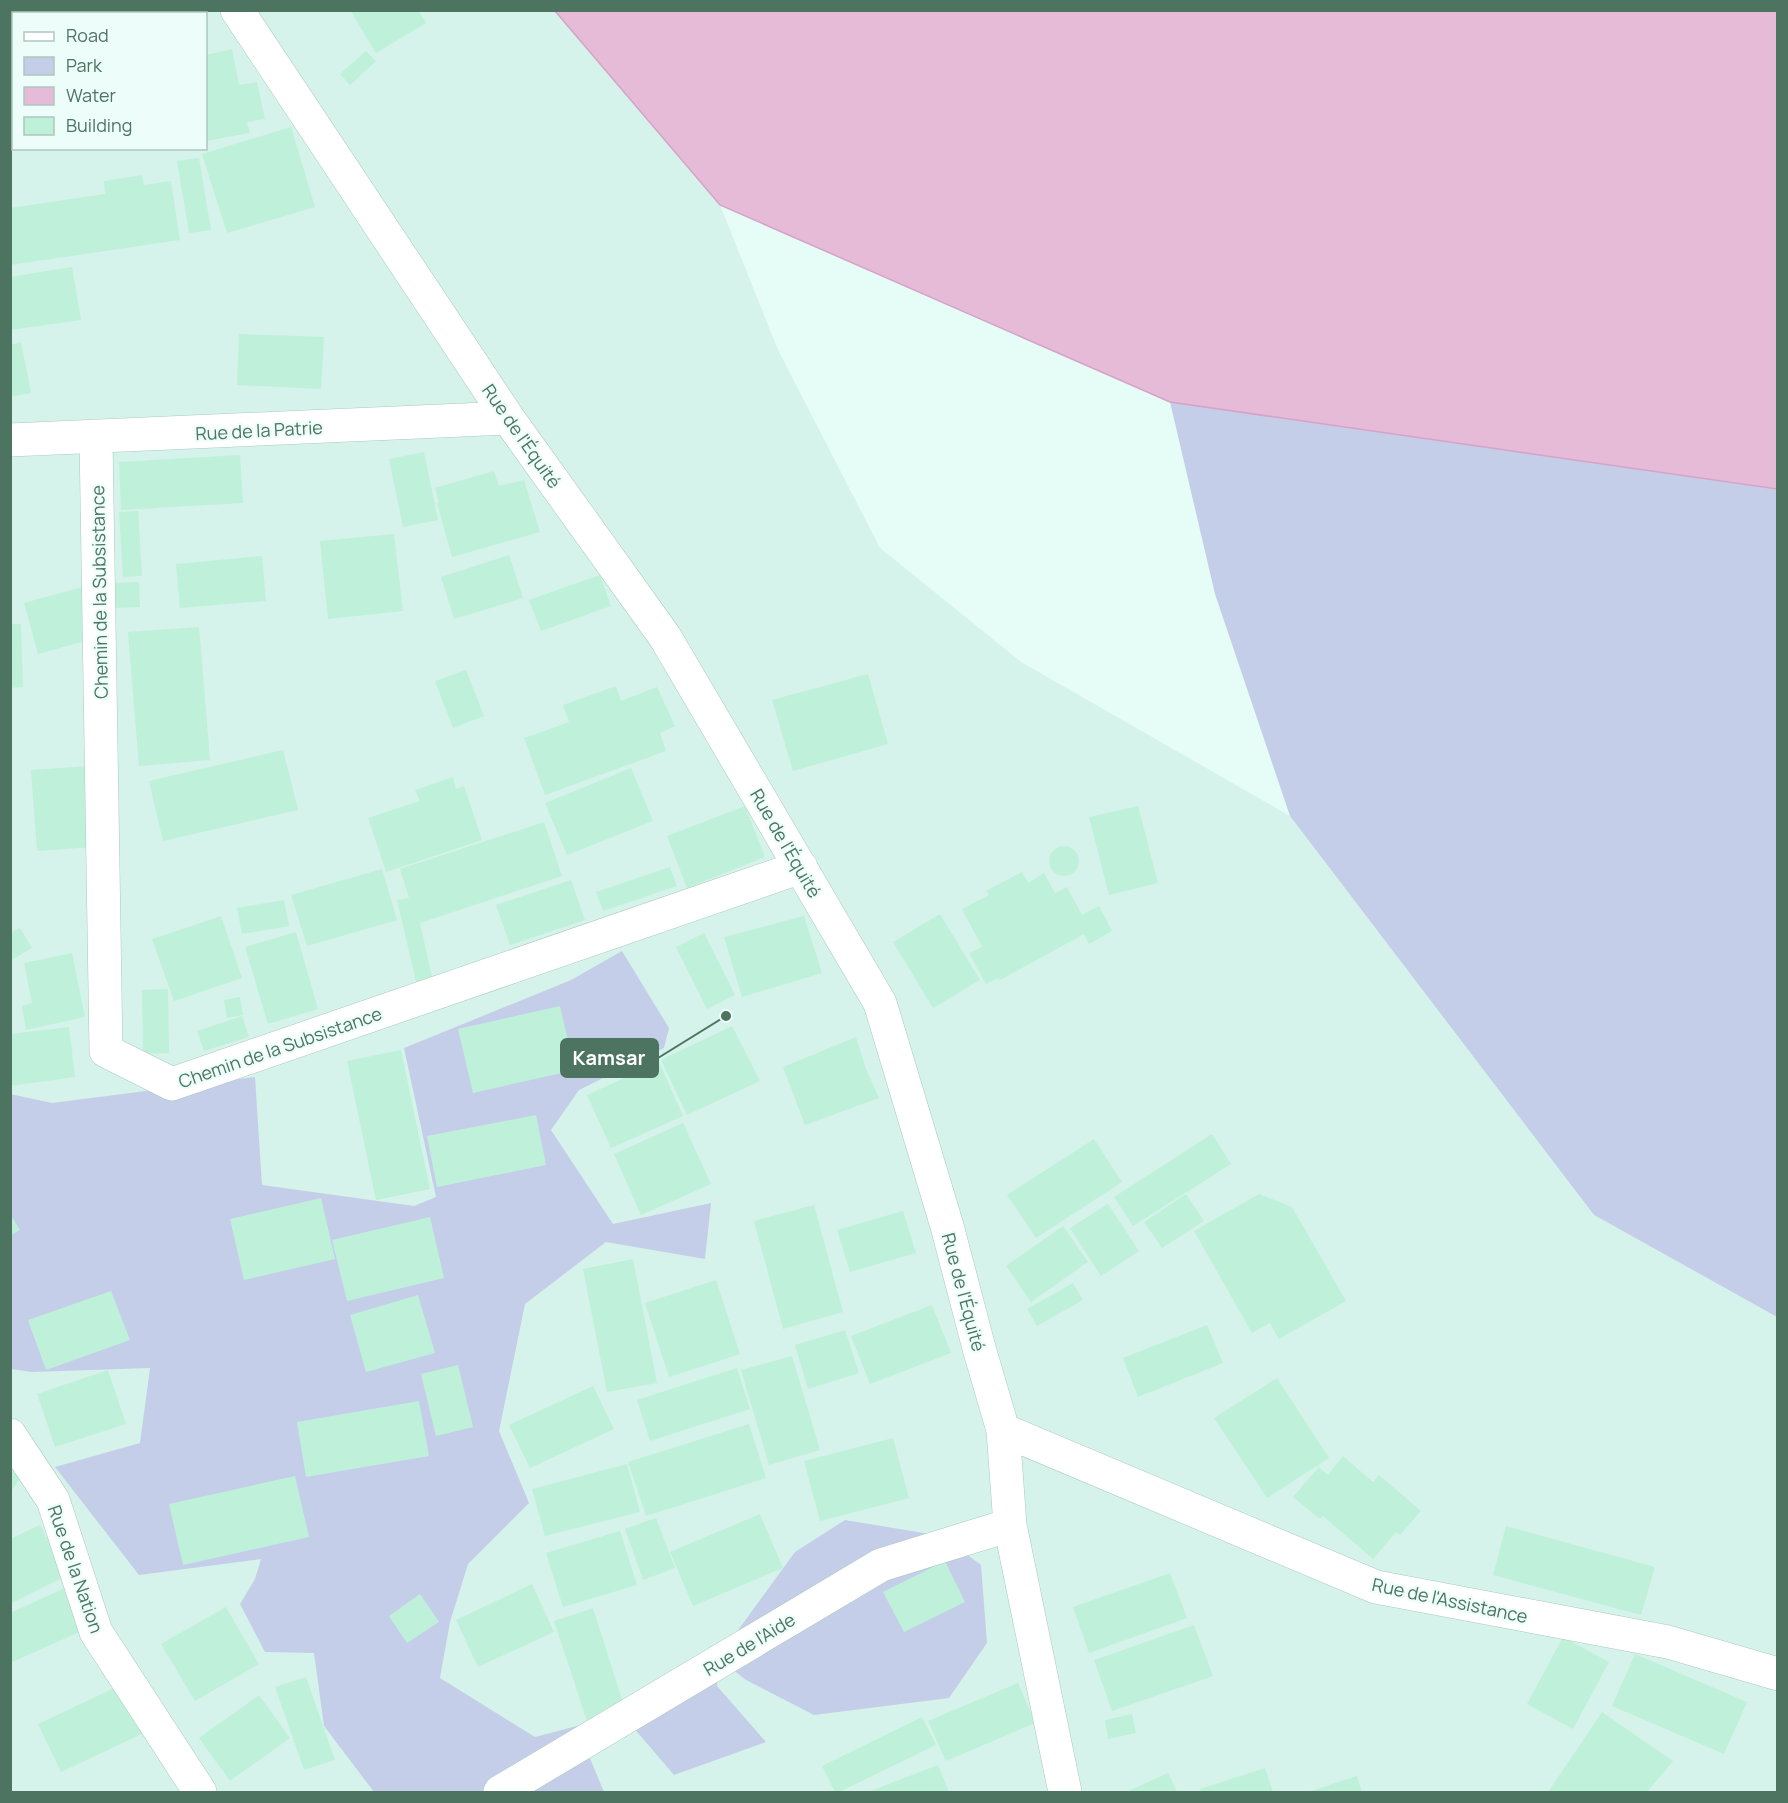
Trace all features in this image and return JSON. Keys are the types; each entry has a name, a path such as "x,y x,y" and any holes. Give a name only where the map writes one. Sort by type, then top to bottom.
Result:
{"street":[{"name":"Rue de l'Équité","path":"237,10 508,418 665,637 880,1003 947,1226 978,1348 1003,1430 1010,1525 1065,1792"},
{"name":"Rue de la Patrie","path":"10,440 508,418"},
{"name":"Chemin de la Subsistance","path":"96,438 106,1052 172,1084 801,867"},
{"name":"Rue de l'Assistance","path":"1003,1430 1376,1587 1668,1642 1778,1674"},
{"name":"Rue de la Nation","path":"10,1435 53,1500 96,1632 200,1792"},
{"name":"Rue de l'Aide","path":"500,1792 881,1565 1010,1525"}],"shaded area":[{"path":"11,11 555,11 720,205 778,350 880,548 1021,662 1290,816 1594,1215 1777,1317 1777,1792 11,1792"}],"green space":[{"path":"1170,402 1777,489 1777,1317 1594,1215 1290,816 1215,594"},
{"path":"622,951 669,1028 664,1048 579,1090 551,1130 613,1224 711,1203 705,1259 606,1242 525,1304 499,1431 529,1503 468,1564 450,1622 440,1678 535,1737 630,1712 733,1637 795,1552 845,1520 942,1536 981,1565 987,1643 949,1698 814,1715 746,1680 719,1659 717,1686 766,1742 674,1775 626,1719 589,1756 604,1792 374,1792 324,1726 314,1653 265,1652 240,1604 255,1579 261,1559 139,1575 55,1467 140,1443 150,1368 32,1372 11,1369 10,1094 52,1103 255,1077 262,1185 414,1206 436,1197 404,1048 571,980"}],"water":[{"path":"555,11 1777,11 1777,489 1170,402 720,205"}],"building":[{"path":"350,10 418,10 426,23 376,53"},
{"path":"232,49 239,85 257,82 265,119 247,122 250,133 207,141 207,55"},
{"path":"366,51 376,61 350,85 340,74"},
{"path":"12,58 12,136 10,137 10,59"},
{"path":"291,127 315,207 227,233 202,154"},
{"path":"199,158 211,230 189,233 177,161"},
{"path":"142,175 144,185 171,181 180,240 10,265 10,208 105,194 104,181"},
{"path":"72,267 81,320 10,330 10,277"},
{"path":"239,334 324,337 321,389 237,385"},
{"path":"21,342 31,393 10,397 10,345"},
{"path":"424,452 438,520 403,527 389,459"},
{"path":"240,455 243,503 121,510 119,462"},
{"path":"494,471 499,486 524,480 540,532 452,557 435,488"},
{"path":"138,511 142,576 123,577 119,512"},
{"path":"394,534 403,611 328,619 320,541"},
{"path":"509,555 523,598 454,619 441,577"},
{"path":"262,556 266,601 180,608 176,564"},
{"path":"600,575 611,606 541,631 529,600"},
{"path":"139,582 140,607 114,608 113,583"},
{"path":"82,587 96,638 38,654 24,603"},
{"path":"10,624 21,624 23,687 10,688"},
{"path":"199,627 210,760 139,766 128,632"},
{"path":"466,670 484,716 453,728 435,681"},
{"path":"868,674 888,744 793,771 772,700"},
{"path":"616,686 621,701 657,687 675,726 660,733 666,751 545,795 524,738 569,722 563,705"},
{"path":"283,750 298,810 163,841 149,781"},
{"path":"87,766 93,847 37,851 31,770"},
{"path":"631,768 653,821 567,855 545,803"},
{"path":"453,777 456,789 464,786 482,840 386,872 368,818 420,801 415,790"},
{"path":"745,806 765,857 687,888 667,836"},
{"path":"1138,806 1158,883 1109,895 1089,817"},
{"path":"544,822 562,876 420,923 434,986 418,990 397,900 409,898 400,869"},
{"path":"1064,846 1075,850 1079,861 1075,872 1064,876 1053,872 1049,861 1053,850"},
{"path":"670,867 677,886 603,911 596,892"},
{"path":"382,869 397,920 307,946 291,895"},
{"path":"1022,872 1028,883 1044,873 1055,893 1067,887 1082,915 1099,906 1112,931 1089,944 1084,934 1000,980 998,978 986,984 969,953 982,947 962,909 989,895 986,891"},
{"path":"571,880 585,920 510,945 496,905"},
{"path":"284,900 289,926 242,934 237,908"},
{"path":"940,914 980,980 933,1008 893,942"},
{"path":"221,916 242,978 174,1001 152,939"},
{"path":"804,916 822,973 742,997 724,937"},
{"path":"20,928 32,948 10,961 10,933"},
{"path":"296,932 318,1009 268,1024 245,947"},
{"path":"704,933 735,995 707,1009 676,947"},
{"path":"72,953 85,1017 26,1030 22,1006 32,1003 24,963"},
{"path":"168,989 169,1053 143,1054 142,990"},
{"path":"240,997 243,1015 227,1018 224,1000"},
{"path":"560,1006 575,1070 473,1093 458,1029"},
{"path":"242,1016 249,1037 204,1051 197,1031"},
{"path":"732,1026 760,1081 687,1115 661,1060"},
{"path":"69,1027 75,1077 10,1086 10,1034"},
{"path":"856,1037 866,1069 879,1098 805,1125 783,1067"},
{"path":"401,1050 430,1189 376,1200 347,1061"},
{"path":"659,1062 683,1116 611,1148 587,1095"},
{"path":"536,1115 546,1165 437,1187 427,1136"},
{"path":"683,1123 711,1184 641,1215 614,1154"},
{"path":"1212,1134 1231,1164 1133,1226 1114,1197"},
{"path":"1094,1139 1122,1182 1036,1238 1007,1195"},
{"path":"1186,1194 1204,1221 1162,1248 1144,1222"},
{"path":"1259,1194 1292,1207 1346,1301 1279,1339 1270,1323 1252,1333 1194,1231"},
{"path":"321,1198 335,1259 244,1280 230,1219"},
{"path":"1108,1204 1139,1251 1101,1276 1070,1228"},
{"path":"814,1205 843,1312 783,1329 754,1221"},
{"path":"903,1211 916,1253 850,1272 837,1230"},
{"path":"10,1214 20,1230 10,1236"},
{"path":"430,1217 444,1278 347,1301 332,1240"},
{"path":"1063,1226 1088,1262 1031,1302 1006,1266"},
{"path":"633,1259 657,1383 607,1392 583,1269"},
{"path":"716,1280 740,1354 669,1377 645,1303"},
{"path":"1073,1283 1083,1300 1037,1326 1027,1309"},
{"path":"111,1291 130,1340 46,1370 28,1320"},
{"path":"418,1295 435,1353 366,1372 350,1315"},
{"path":"932,1305 951,1353 870,1384 851,1336"},
{"path":"1207,1325 1223,1363 1138,1397 1123,1358"},
{"path":"845,1330 859,1373 808,1389 795,1345"},
{"path":"792,1356 820,1450 769,1465 741,1370"},
{"path":"458,1365 473,1427 436,1436 421,1374"},
{"path":"737,1368 750,1409 650,1441 637,1400"},
{"path":"108,1370 126,1424 55,1447 37,1394"},
{"path":"1277,1378 1329,1458 1267,1498 1214,1418"},
{"path":"593,1386 614,1429 530,1468 509,1425"},
{"path":"419,1401 429,1456 306,1477 297,1422"},
{"path":"749,1424 766,1478 646,1516 628,1462"},
{"path":"893,1438 909,1498 820,1521 804,1461"},
{"path":"1343,1456 1373,1482 1379,1475 1421,1511 1400,1535 1396,1532 1373,1559 1323,1516 1320,1519 1293,1497 1319,1467 1328,1475"},
{"path":"627,1464 640,1512 545,1536 532,1489"},
{"path":"10,1470 21,1478 10,1492"},
{"path":"295,1476 309,1537 183,1565 169,1504"},
{"path":"760,1514 783,1568 693,1606 670,1552"},
{"path":"656,1518 675,1568 643,1580 625,1529"},
{"path":"40,1525 66,1576 10,1604 10,1539"},
{"path":"1506,1526 1655,1567 1641,1615 1493,1575"},
{"path":"620,1531 637,1585 563,1607 546,1553"},
{"path":"945,1561 965,1602 904,1632 883,1592"},
{"path":"1170,1573 1187,1618 1089,1653 1073,1607"},
{"path":"532,1584 554,1632 478,1667 456,1620"},
{"path":"65,1588 84,1630 10,1663 10,1613"},
{"path":"420,1594 439,1622 407,1643 389,1616"},
{"path":"226,1607 259,1664 195,1701 161,1644"},
{"path":"593,1608 625,1709 587,1721 554,1621"},
{"path":"1194,1625 1213,1676 1112,1711 1094,1660"},
{"path":"1563,1637 1609,1662 1573,1729 1527,1704"},
{"path":"1635,1654 1747,1702 1724,1754 1612,1706"},
{"path":"306,1677 335,1760 304,1770 275,1687"},
{"path":"1018,1683 1035,1723 946,1761 928,1721"},
{"path":"123,1684 146,1732 61,1772 38,1724"},
{"path":"259,1695 290,1738 230,1781 199,1738"},
{"path":"1602,1712 1673,1761 1647,1792 1548,1792"},
{"path":"1132,1714 1136,1733 1108,1739 1105,1720"},
{"path":"922,1717 936,1745 835,1792 822,1766"},
{"path":"938,1765 949,1792 868,1792"},
{"path":"1265,1768 1273,1792 1201,1792 1200,1789"},
{"path":"1168,1773 1177,1792 1126,1792"},
{"path":"1357,1776 1362,1792 1308,1792"}],"place":[{"name":"Kamsar","path":"726,1016"}]}
